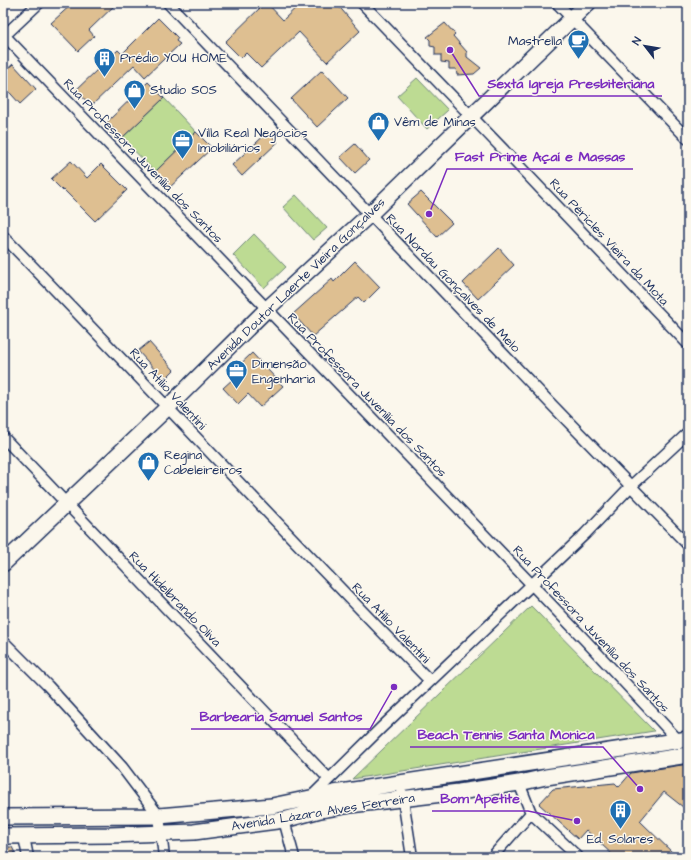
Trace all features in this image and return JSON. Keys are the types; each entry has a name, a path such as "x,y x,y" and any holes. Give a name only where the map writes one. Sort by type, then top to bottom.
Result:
{"main road":[{"name":"Avenida Doutor Laerte Vieira Gonçalves","path":"3,564 168,407 267,309 370,214 588,3"},
{"name":"Avenida Lázara Alves Ferreira","path":"3,817 159,816 272,806 311,797 683,739"},
{"path":"582,755 585,771"},
{"name":"Avenida Lázara Alves Ferreira","path":"3,836 194,832 284,820 320,810 519,783 546,777 688,755"}],"street":[{"path":"4,36 39,3"},
{"name":"Rua Nordau Gonçalves de Melo","path":"168,3 630,487 688,545"},
{"name":"Rua Péricles Vieira da Mota","path":"362,3 688,344"},
{"path":"557,3 688,139"},
{"name":"Rua Professora Juvenília dos Santos","path":"4,36 532,585 683,739"},
{"name":"Rua Atílio Valentini","path":"3,236 168,407 268,514 430,680"},
{"path":"311,797 430,680 532,585 630,487 688,434"},
{"name":"Rua Hidelbrando Oliva","path":"3,437 329,779"},
{"path":"3,641 48,686 122,767 159,816 164,857"},
{"path":"401,783 412,857"},
{"path":"519,783 531,813 578,857"},
{"path":"492,857 531,813"},
{"path":"284,820 294,857"},
{"path":"24,836 28,857"}],"green space":[{"path":"417,78 448,110 427,129 397,96"},
{"path":"164,98 196,132 155,172 122,138"},
{"path":"296,195 327,228 313,240 283,207"},
{"path":"254,234 286,267 264,288 233,255"},
{"path":"531,606 654,731 352,779"}],"building":[{"path":"73,3 117,3 89,30 94,36 78,51 51,23"},
{"path":"265,3 267,3 283,20 301,3 336,3 360,31 327,62 299,32 261,68 246,53 241,58 225,42"},
{"path":"158,18 178,38 176,41 180,44 145,77 134,65 91,106 76,90 118,50 122,54"},
{"path":"445,23 455,34 453,36 467,52 467,57 481,68 474,74 457,75 456,69 449,69 449,63 441,62 441,55 435,55 435,47 430,46 430,40 427,37"},
{"path":"13,64 36,89 20,104 3,85 3,73"},
{"path":"322,70 348,98 317,127 291,99"},
{"name":"Studio SOS","path":"148,82 164,98 122,138 107,122"},
{"name":"Villa Real Negócios Imobiliários","path":"196,132 212,148 169,188 155,172"},
{"path":"268,132 278,142 242,176 232,165"},
{"path":"355,144 369,160 355,173 340,157"},
{"path":"71,161 87,178 101,164 127,190 95,221 51,179"},
{"path":"421,192 452,223 437,237 407,204"},
{"path":"499,248 514,265 478,299 463,283"},
{"path":"355,261 380,287 364,303 358,297 313,336 293,314 332,279 334,282"},
{"path":"149,342 174,370 164,380 138,351"},
{"path":"252,353 283,386 260,407 248,394 238,404 223,388 234,378 230,374"},
{"path":"688,764 688,811 664,792 640,821 677,857 615,857 586,830 578,839 539,804 553,789 615,783 619,787 631,773"},
{"path":"3,847 12,847 17,857 3,857"}],"place":[{"name":"Sexta Igreja Presbiteriana","path":"450,50"},
{"name":"Mastrella","path":"578,60"},
{"name":"Prédio YOU HOME","path":"104,78"},
{"name":"Studio SOS","path":"135,110"},
{"name":"Vêm de Minas","path":"379,142"},
{"name":"Villa Real Negócios Imobiliários","path":"183,160"},
{"name":"Fast Prime Açaí e Massas","path":"429,214"},
{"name":"Dimensão Engenharia","path":"236,390"},
{"name":"Regina Cabeleireiros","path":"149,482"},
{"name":"Barbearia Samuel Santos","path":"394,687"},
{"name":"Beach Tennis Santa Monica","path":"640,789"},
{"name":"Bom Apetite","path":"577,821"},
{"name":"Ed. Solares","path":"620,830"}]}
